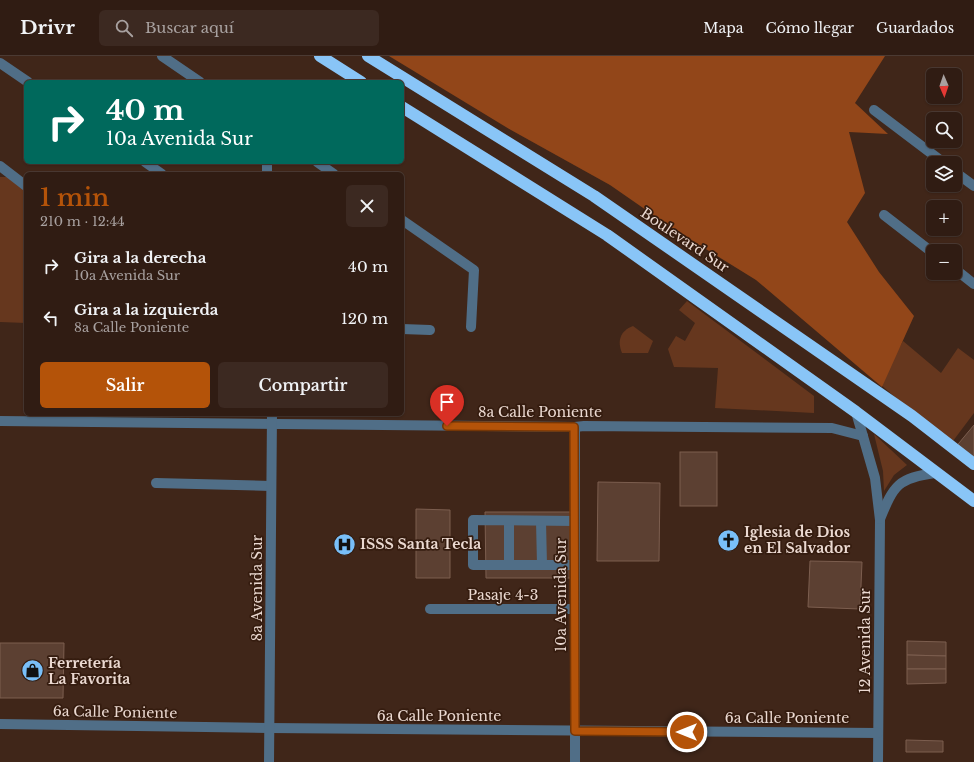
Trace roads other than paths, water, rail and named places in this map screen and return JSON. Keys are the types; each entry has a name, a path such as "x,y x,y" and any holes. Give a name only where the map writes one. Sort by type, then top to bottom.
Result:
{"highway":[{"path":"320,56 358,80"},
{"name":"Boulevard Sur","path":"368,56 594,196 912,416 974,464"},
{"path":"404,108 607,235 856,412 974,502"}],"street":[{"path":"162,56 197,80"},
{"path":"0,63 25,80"},
{"path":"874,110 935,156"},
{"path":"148,164 159,172"},
{"path":"320,164 331,172"},
{"path":"0,166 24,184"},
{"path":"962,177 974,186"},
{"path":"884,215 926,248"},
{"path":"404,221 474,270 471,327"},
{"path":"962,275 974,284"},
{"path":"404,329 430,330"},
{"name":"12 Avenida Sur","path":"856,412 875,478 880,520 878,762"},
{"name":"8a Avenida Sur","path":"269,762 272,416"},
{"name":"8a Calle Poniente","path":"0,421 272,425 832,428 864,436"},
{"name":"10a Avenida Sur","path":"574,427 575,762"},
{"name":"12 Avenida Sur","path":"880,520 890,494 902,481 920,475 935,473"},
{"path":"156,483 271,486"},
{"path":"575,521 473,520 473,565 575,565"},
{"path":"509,521 509,565"},
{"path":"541,521 542,565"},
{"name":"Pasaje 4-3","path":"430,609 575,609"},
{"name":"6a Calle Poniente","path":"0,724 270,728 878,733"}],"place":[{"name":"Iglesia de Dios en El Salvador","path":"728,540"},
{"name":"ISSS Santa Tecla","path":"345,544"},
{"name":"Ferretería La Favorita","path":"32,671"}]}
